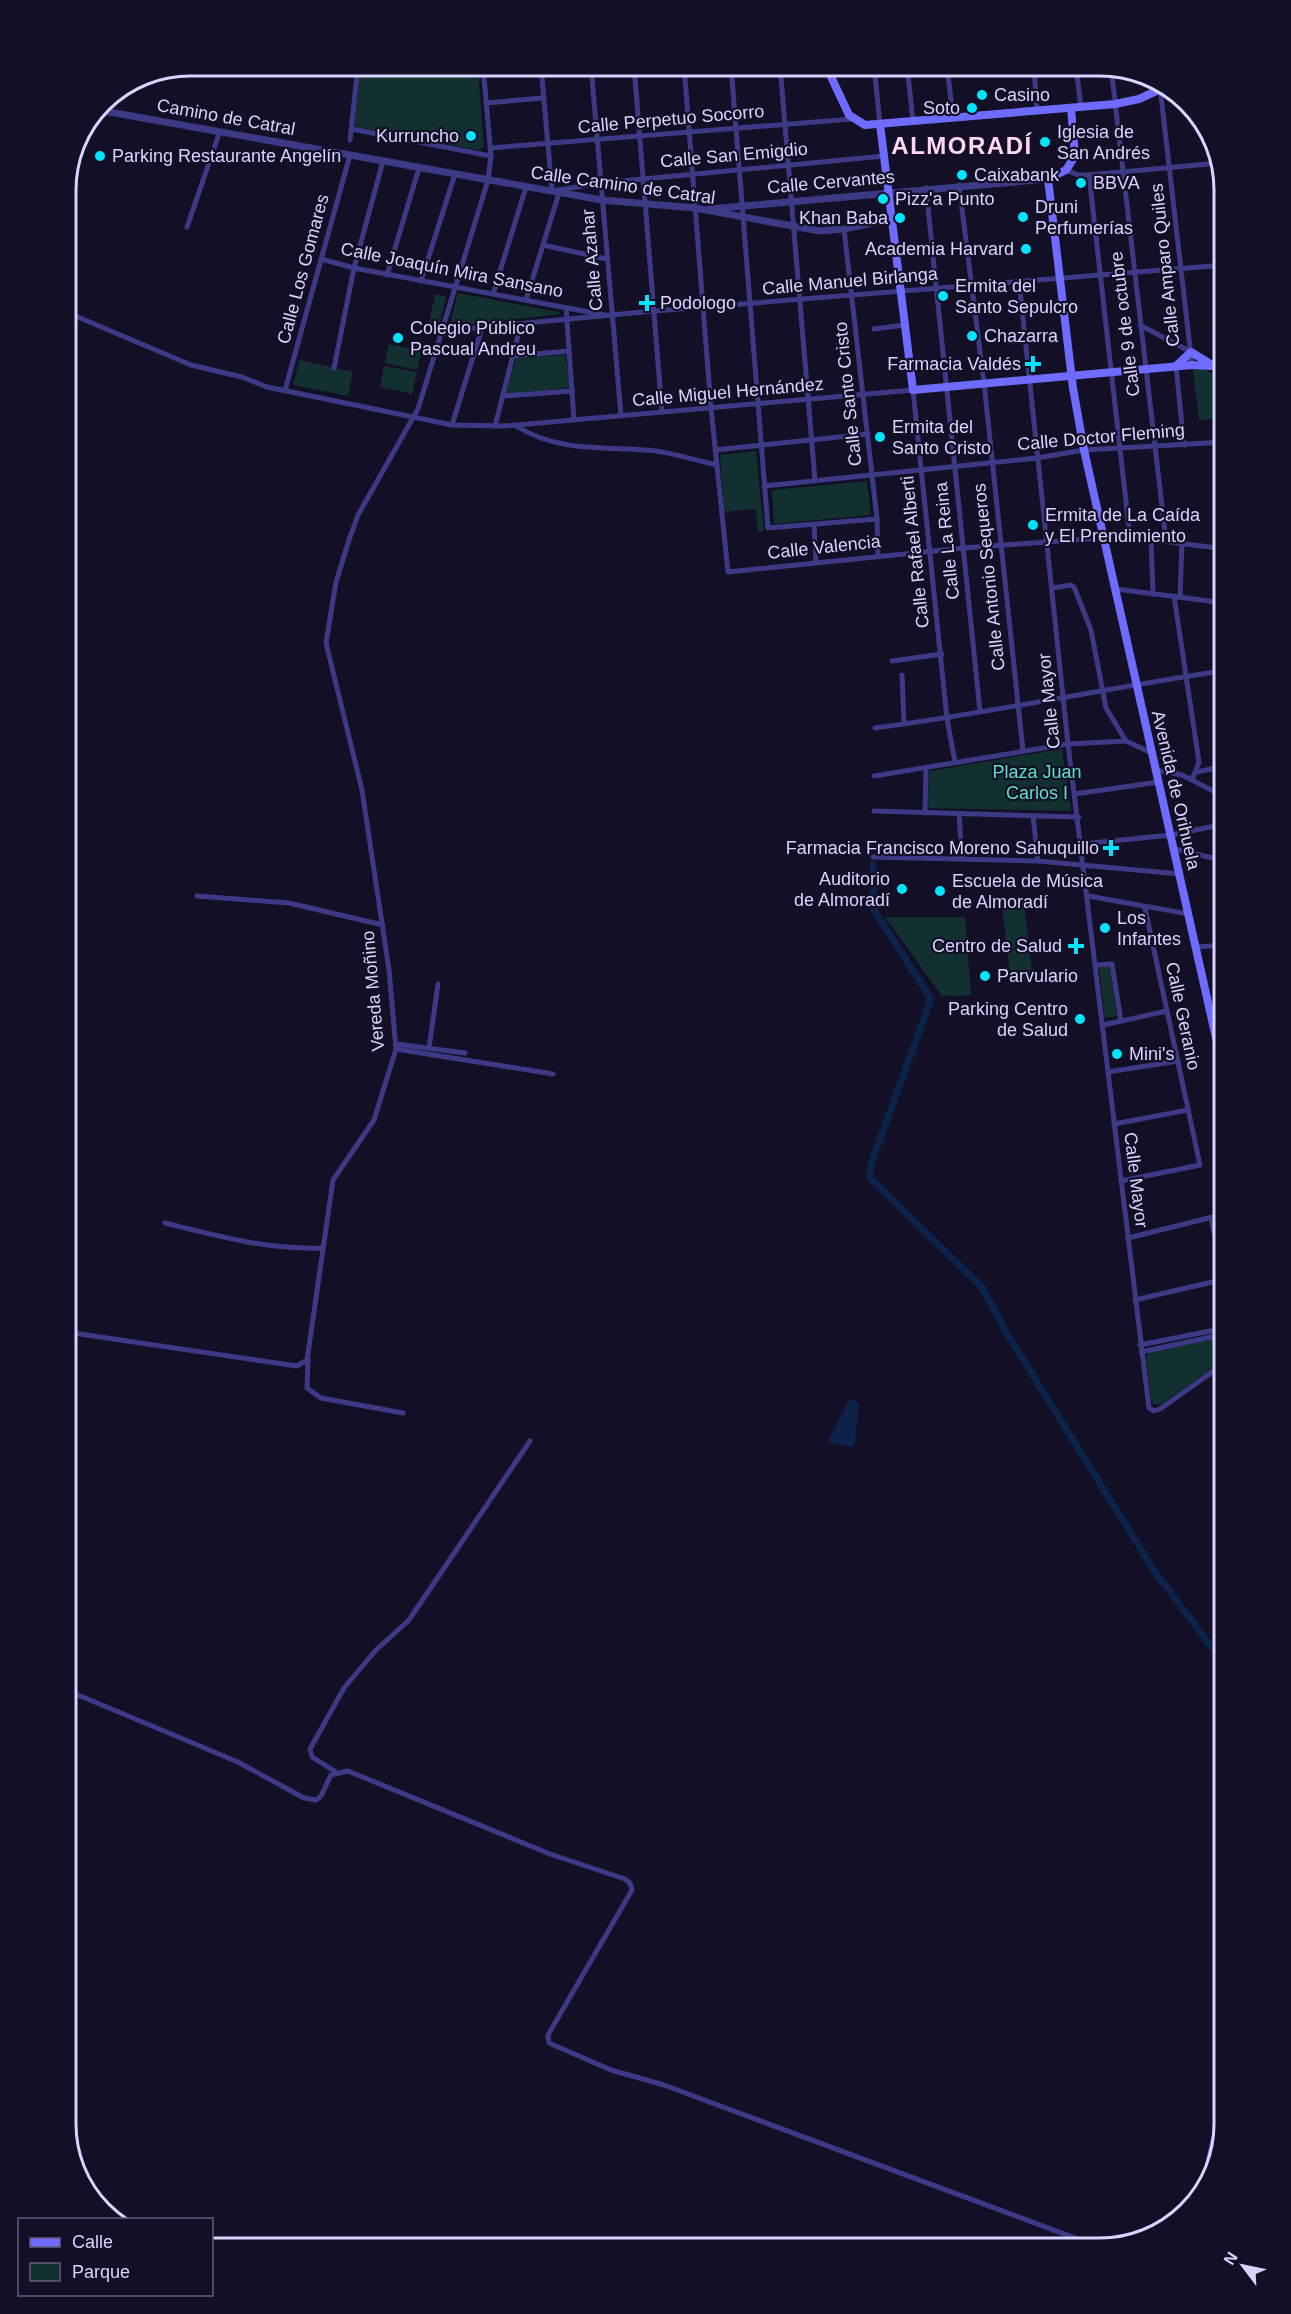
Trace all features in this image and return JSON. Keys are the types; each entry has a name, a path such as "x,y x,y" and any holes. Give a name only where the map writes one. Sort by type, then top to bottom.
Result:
{"main road":[{"path":"831,77 849,115 865,125 1115,104 1139,99 1155,91"},
{"path":"1048,179 1066,170 1075,156 1071,108"},
{"name":"Calle Rafael Alberti","path":"880,124 913,390"},
{"name":"Avenida de Orihuela","path":"1048,179 1072,375 1084,450 1214,1028"},
{"path":"1176,366 1191,352 1214,368"},
{"name":"Calle Miguel Hernández","path":"913,390 1176,366 1210,366"}],"street":[{"path":"350,140 357,76"},
{"name":"Vereda Moñino","path":"403,1413 321,1398 307,1388 307,1357 333,1180 374,1120 396,1047 383,925 362,790 326,643 326,631 336,582 358,515 418,409 488,180 491,156 484,76"},
{"path":"526,300 543,245 555,192 542,76"},
{"name":"Calle Azahar","path":"592,76 621,416"},
{"path":"635,76 662,412"},
{"path":"514,425 554,444 653,451 717,465 703,308 698,209 685,77"},
{"path":"731,77 768,528 877,519"},
{"path":"781,77 815,480"},
{"path":"875,77 880,124"},
{"path":"909,77 913,122"},
{"path":"948,77 953,118"},
{"path":"1035,77 1037,111"},
{"path":"1077,77 1081,108"},
{"name":"Calle 9 de octubre","path":"1112,78 1166,541"},
{"name":"Calle Amparo Quiles","path":"1163,95 1192,365"},
{"path":"486,103 543,98"},
{"name":"Camino de Catral","path":"108,112 350,155"},
{"name":"Calle Perpetuo Socorro","path":"490,148 854,119"},
{"path":"352,129 491,156"},
{"path":"187,227 220,131"},
{"name":"Calle Camino de Catral","path":"350,155 602,200 698,209 829,232 891,219"},
{"name":"Calle Los Gomares","path":"285,390 350,155"},
{"name":"Calle San Emigdio","path":"555,192 601,183 884,156"},
{"path":"334,368 354,268 383,161"},
{"path":"1066,170 1078,175 1089,175 1211,164"},
{"path":"387,275 419,168"},
{"path":"422,281 454,174"},
{"path":"1089,175 1130,537"},
{"name":"Calle Cervantes","path":"698,209 1048,179"},
{"name":"Calle Antonio Sequeros","path":"962,185 1023,751"},
{"path":"493,294 526,187"},
{"name":"Calle La Reina","path":"926,188 980,711"},
{"name":"Calle Santo Cristo","path":"844,229 877,519 878,556"},
{"path":"543,245 607,259"},
{"name":"Calle Joaquín Mira Sansano","path":"321,259 387,275 612,316"},
{"name":"Calle Manuel Birlanga","path":"612,316 973,286 1019,280 1060,279 1214,266"},
{"name":"Calle Mayor","path":"1019,280 1068,744 1079,817 1147,1404 1154,1411 1160,1409 1214,1371"},
{"path":"566,308 574,420"},
{"path":"443,331 612,316"},
{"name":"Calle Miguel Hernández","path":"77,317 191,365 285,390 452,425 514,425 913,390"},
{"path":"495,426 521,324"},
{"path":"874,329 905,325"},
{"path":"1140,325 1191,352"},
{"path":"452,425 482,328"},
{"path":"513,356 569,351"},
{"name":"Calle Amparo Quiles","path":"1176,366 1184,445"},
{"name":"Calle Rafael Alberti","path":"913,390 947,719 954,762"},
{"path":"503,396 572,391"},
{"path":"716,450 868,434"},
{"name":"Calle Doctor Fleming","path":"764,486 1037,458 1084,450 1120,450 1214,443"},
{"name":"Calle Valencia","path":"717,465 728,572 963,548 1103,538 1130,537 1214,548"},
{"path":"814,525 816,562"},
{"path":"1151,539 1153,594"},
{"path":"1182,543 1177,597 1198,762 1197,772 1192,780"},
{"path":"1052,588 1071,585 1074,587 1091,630 1108,713 1126,741"},
{"path":"1116,589 1214,602"},
{"path":"892,661 942,654"},
{"path":"875,728 947,719 980,711 1214,672"},
{"path":"902,675 904,724"},
{"path":"874,776 1068,744 1126,741 1152,753"},
{"path":"925,813 926,767"},
{"path":"1197,772 1214,768"},
{"path":"1156,770 1192,780 1214,791"},
{"path":"1075,794 1159,782"},
{"path":"874,812 1079,817"},
{"path":"959,814 962,859"},
{"path":"1034,816 1038,861"},
{"path":"1082,844 1171,835 1214,827"},
{"path":"1174,849 1214,858"},
{"path":"873,857 1038,861 1180,874"},
{"path":"197,896 289,903 383,925"},
{"path":"1088,896 1145,908 1189,914"},
{"name":"Calle Geranio","path":"1121,1181 1200,1165 1145,908"},
{"path":"1196,947 1214,946"},
{"path":"1096,965 1112,964 1121,1021"},
{"path":"429,1048 438,984"},
{"path":"1103,1025 1167,1011"},
{"path":"396,1047 429,1048 465,1053"},
{"path":"396,1047 553,1074"},
{"path":"1108,1072 1178,1061"},
{"path":"1114,1124 1188,1110"},
{"path":"1128,1238 1214,1217"},
{"path":"1211,1218 1214,1232"},
{"path":"165,1223 258,1245 294,1249 322,1248"},
{"path":"1135,1300 1214,1283"},
{"path":"1140,1345 1214,1330"},
{"path":"76,1334 297,1366 305,1363 307,1357"},
{"path":"1141,1352 1214,1336"},
{"path":"336,1772 312,1757 310,1749 344,1688 376,1650 409,1620 530,1441"},
{"path":"76,1694 238,1762 311,1800 321,1796 331,1775 348,1771 550,1854 630,1882 630,1894 548,2035 549,2043 612,2070 664,2085 1075,2238"}],"green space":[{"path":"359,76 479,76 484,146 479,150 357,127 354,123"},
{"path":"458,293 559,312 560,314 449,327"},
{"path":"435,294 446,296 439,326 429,324"},
{"path":"389,344 421,351 417,370 385,363"},
{"path":"566,356 569,385 567,388 508,394 506,391 516,358"},
{"path":"300,360 353,372 348,396 293,385"},
{"path":"384,366 417,372 412,394 380,387"},
{"path":"1203,369 1214,374 1214,419 1199,420 1193,370"},
{"path":"756,451 764,531 758,532 756,509 724,512 720,455"},
{"path":"867,481 871,515 774,524 772,490"},
{"name":"Plaza Juan Carlos I","path":"1062,749 1071,811 928,808 929,771"},
{"path":"1024,903 1033,980 1011,982 1002,906"},
{"path":"885,917 965,917 971,995 942,996"},
{"path":"1099,967 1110,967 1117,1016 1105,1018"},
{"path":"1214,1338 1214,1368 1161,1404 1153,1404 1146,1357 1149,1353"}],"water":[{"path":"850,1398 859,1404 855,1444 850,1447 828,1442"}],"waterway":[{"path":"873,864 874,910 931,999 871,1164 870,1178 982,1287 1006,1332 1155,1572 1214,1650"}],"place":[{"name":"Casino","path":"982,95"},
{"name":"Soto","path":"972,108"},
{"name":"Kurruncho","path":"471,136"},
{"name":"Iglesia de San Andrés","path":"1045,142"},
{"name":"Parking Restaurante Angelín","path":"100,156"},
{"name":"Caixabank","path":"962,175"},
{"name":"BBVA","path":"1081,183"},
{"name":"Pizz'a Punto","path":"883,199"},
{"name":"Druni Perfumerías","path":"1023,217"},
{"name":"Khan Baba","path":"900,218"},
{"name":"Academia Harvard","path":"1026,249"},
{"name":"Ermita del Santo Sepulcro","path":"943,296"},
{"name":"Podologo","path":"647,303"},
{"name":"Chazarra","path":"972,336"},
{"name":"Colegio Público Pascual Andreu","path":"398,338"},
{"name":"Farmacia Valdés","path":"1033,364"},
{"name":"Ermita del Santo Cristo","path":"880,437"},
{"name":"Ermita de La Caída y El Prendimiento","path":"1033,525"},
{"name":"Farmacia Francisco Moreno Sahuquillo","path":"1111,848"},
{"name":"Auditorio de Almoradí","path":"902,889"},
{"name":"Escuela de Música de Almoradí","path":"940,891"},
{"name":"Los Infantes","path":"1105,928"},
{"name":"Centro de Salud","path":"1076,946"},
{"name":"Parvulario","path":"985,976"},
{"name":"Parking Centro de Salud","path":"1080,1019"},
{"name":"Mini's","path":"1117,1054"}],"district":[{"name":"ALMORADÍ","path":"962,145"}]}
